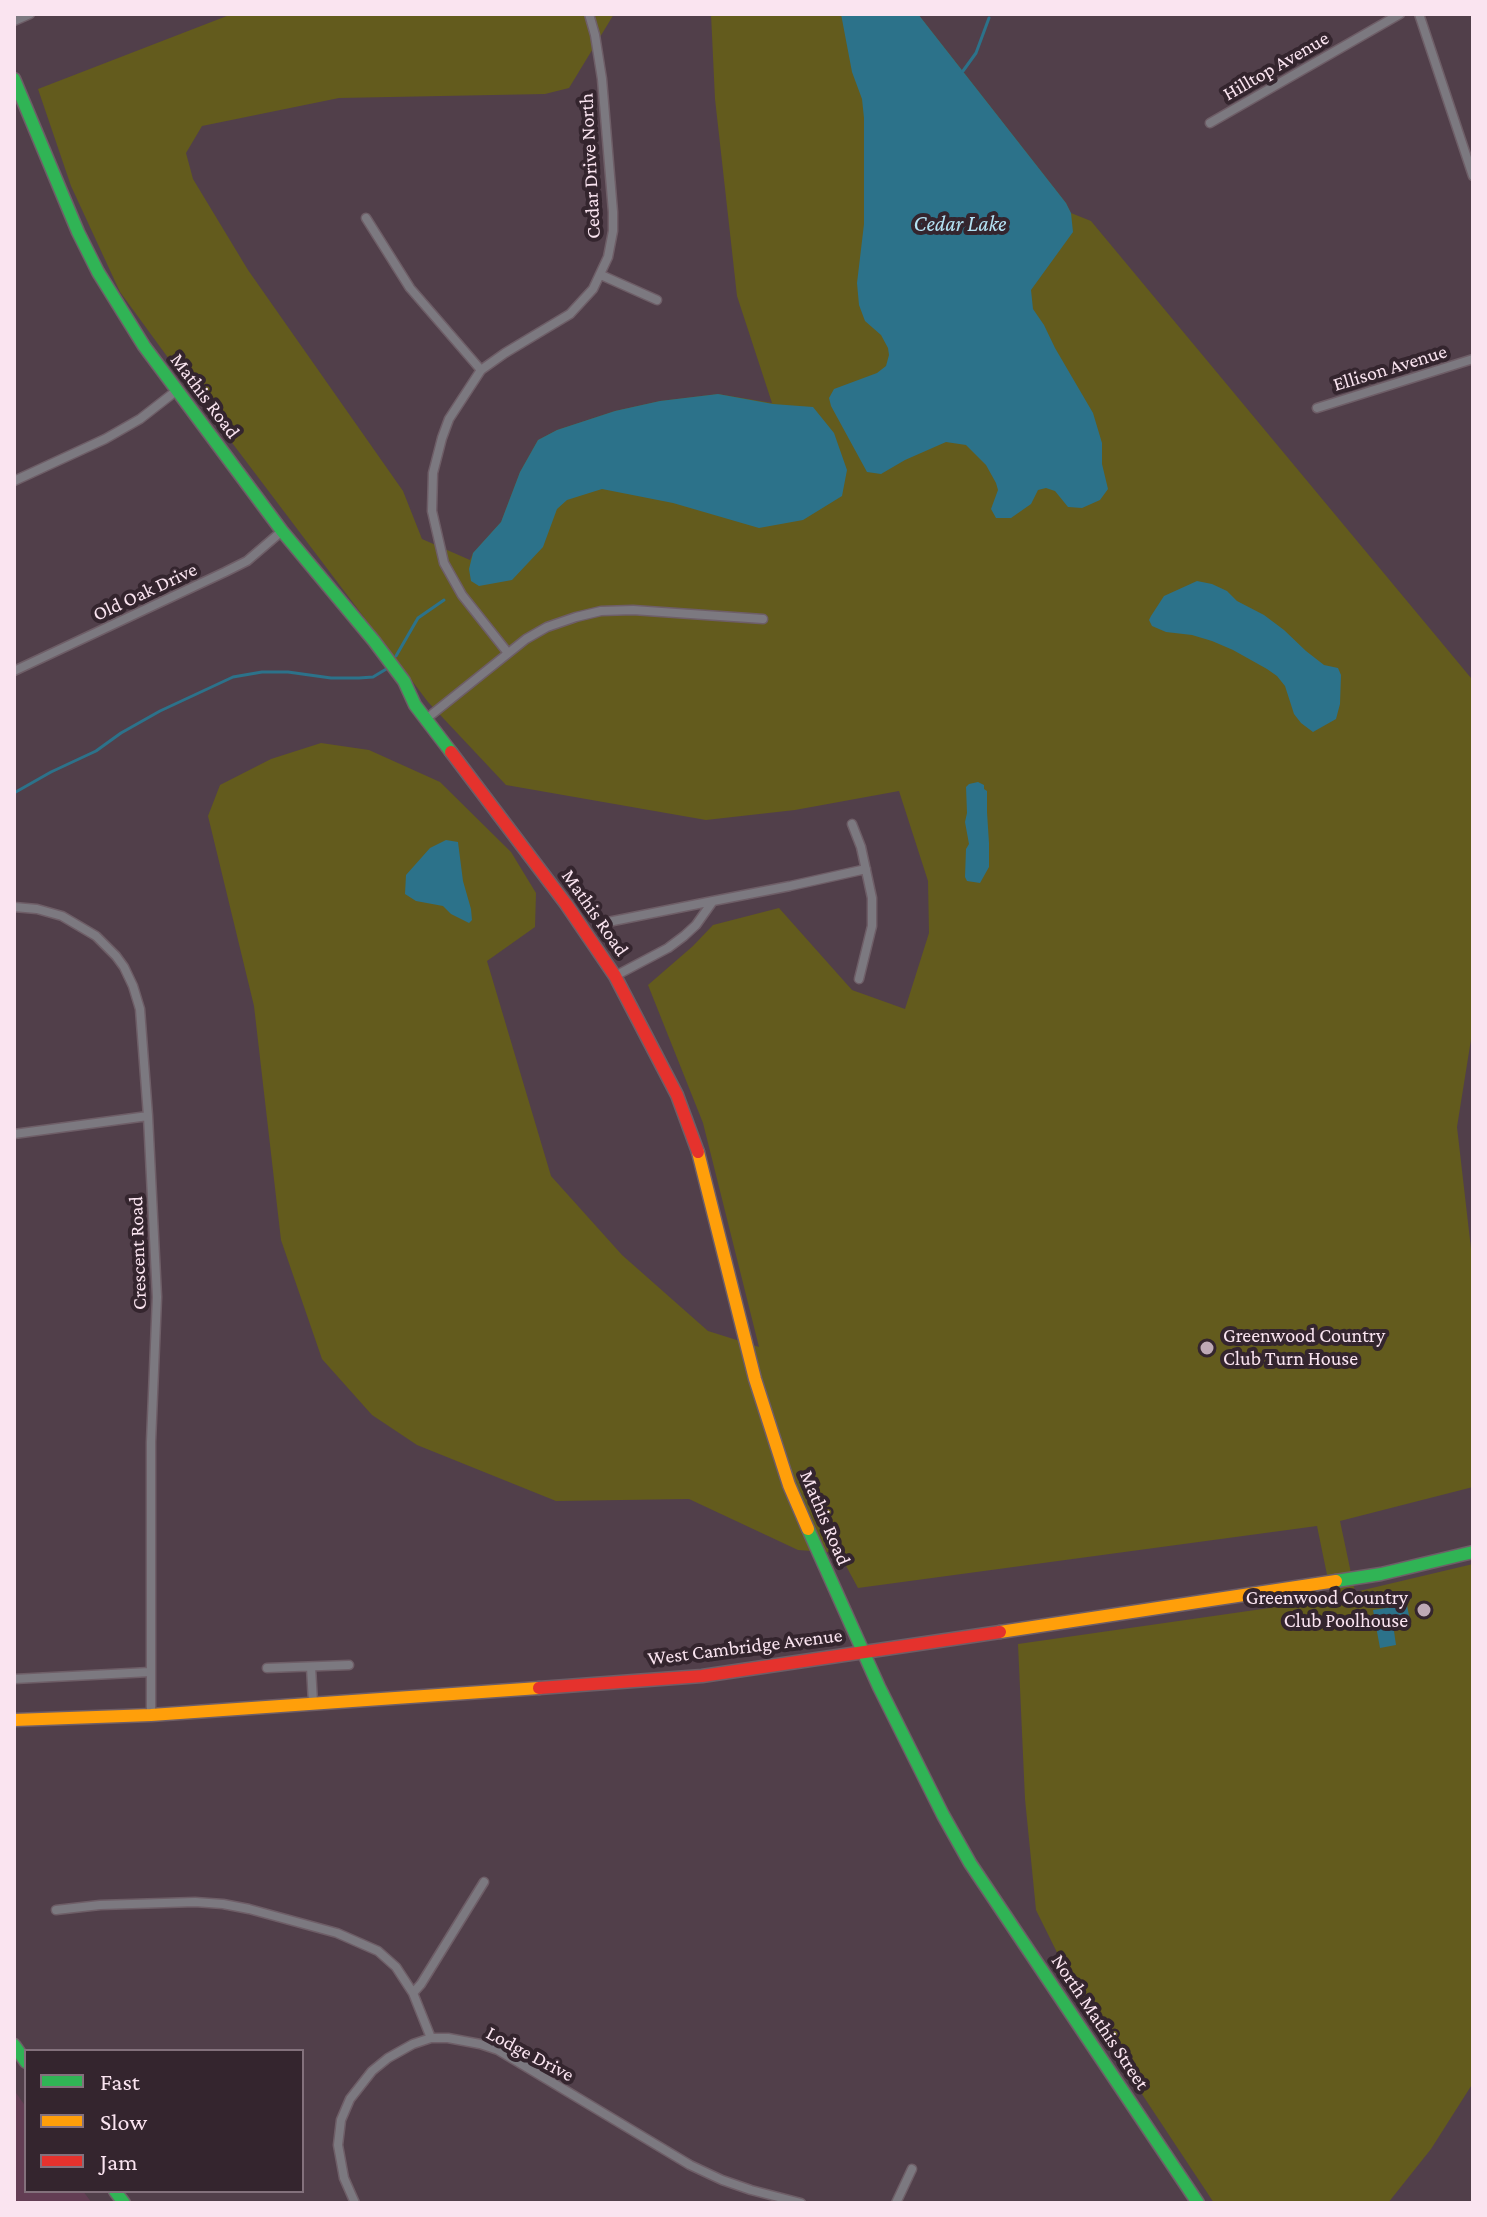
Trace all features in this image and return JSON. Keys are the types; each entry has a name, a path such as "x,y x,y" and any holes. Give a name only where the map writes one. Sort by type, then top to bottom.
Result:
{"street":[{"path":"14,21 30,14"},
{"name":"Cedar Drive North","path":"508,653 462,595 451,576 439,545 432,511 433,473 442,438 459,401 481,370 570,314 593,289 601,275 610,248 613,212 602,79 589,14"},
{"name":"Hilltop Avenue","path":"1210,123 1400,14"},
{"path":"1419,14 1473,176"},
{"name":"Mathis Road","path":"14,79 78,232 123,315 282,531 374,641 404,681 415,705 566,904 615,976 659,1057 689,1125 702,1165 755,1379 773,1440 806,1529 863,1653 970,1863"},
{"path":"1461,141 1473,137"},
{"path":"366,218 410,288 481,370"},
{"path":"601,275 657,300"},
{"name":"Ellison Avenue","path":"1317,408 1473,359"},
{"path":"14,481 105,439 148,413 176,391"},
{"name":"Old Oak Drive","path":"14,671 247,561 282,531"},
{"path":"426,719 526,639 547,627 576,617 601,611 633,610 763,619"},
{"path":"852,824 872,898 872,926 859,979"},
{"path":"608,922 866,869"},
{"path":"615,976 684,936 713,901"},
{"name":"Crescent Road","path":"14,907 37,909 74,921 107,945 124,967 142,1018 157,1297 151,1442 151,1715"},
{"path":"14,1134 148,1116"},
{"name":"West Cambridge Avenue","path":"14,1720 151,1715 702,1676 1381,1574 1473,1552"},
{"path":"267,1668 349,1665"},
{"path":"311,1667 313,1703"},
{"path":"14,1679 150,1672"},
{"name":"North Mathis Street","path":"970,1863 1198,2203"},
{"path":"413,1993 484,1882"},
{"path":"56,1910 100,1905 223,1904 337,1933 384,1955 413,1993 431,2038 413,2044 380,2064 359,2085 346,2107 338,2145 344,2178 355,2203"},
{"name":"Lodge Drive","path":"431,2038 463,2039 498,2050 690,2165 751,2190 801,2203"},
{"path":"896,2203 912,2169"}],"shaded area":[{"path":"232,14 614,14 569,88 545,94 339,98 202,126 186,153 193,179 248,270 403,491 422,539 470,560 501,522 520,472 538,440 557,430 615,411 660,401 718,394 772,403 737,296 715,99 711,14 918,14 1071,213 1091,221 1471,678 1473,1027 1457,1127 1473,1266 1473,1487 1340,1521 1355,1592 1473,1564 1473,2083 1431,2149 1388,2203 1214,2203 1083,2005 1036,1910 1025,1799 1018,1644 1332,1599 1317,1526 858,1588 839,1553 798,1550 689,1499 556,1501 417,1445 372,1415 322,1359 281,1240 254,1006 208,816 220,785 271,759 321,743 369,750 440,782 511,852 536,893 535,927 487,961 551,1176 622,1255 708,1331 759,1347 703,1123 648,985 713,925 779,908 852,990 905,1009 929,933 928,881 899,791 795,810 706,820 506,785 428,702 120,292 71,186 38,89"},
{"path":"14,2090 24,2104 24,2193 84,2193 92,2203 14,2203"}],"water":[{"name":"Cedar Lake","path":"841,14 918,14 1066,203 1071,213 1073,232 1031,290 1033,309 1093,413 1102,443 1102,464 1108,489 1100,500 1082,508 1068,507 1055,491 1046,488 1038,490 1031,504 1011,518 996,518 991,509 998,490 996,483 986,465 966,445 946,442 881,474 867,472 831,406 829,398 834,389 877,373 886,366 889,355 881,335 865,321 859,305 857,283 864,224 864,118"},
{"path":"718,394 773,404 813,407 834,433 847,470 842,496 803,520 759,528 673,503 602,489 567,500 557,509 543,547 512,580 479,586 471,581 469,569 473,553 501,522 520,472 538,440 557,430 615,411 660,401"},
{"path":"1197,581 1227,591 1237,601 1284,630 1324,665 1338,668 1341,675 1340,704 1336,719 1313,732 1294,714 1285,686 1267,669 1212,641 1166,632 1152,626 1149,620 1164,596"},
{"path":"978,782 987,791 989,843 989,867 980,883 967,881 965,877 969,844 965,822 966,787"},
{"path":"446,840 458,842 463,881 471,909 472,920 469,923 443,906 416,901 405,894 406,875 430,848"},
{"path":"1407,1605 1410,1621 1393,1624 1396,1645 1380,1648 1373,1610"}],"waterway":[{"path":"963,71 976,53 989,18"},
{"path":"396,656 418,618 444,600"},
{"path":"14,793 96,751 160,711 233,677 288,672 359,678 373,677 388,668"}],"traffic: fast":[{"path":"14,79 78,232 98,272 144,346 282,531 374,641 404,681 415,705 451,752"},
{"path":"808,1529 879,1687 970,1863 1198,2203"},
{"path":"1336,1581 1381,1574 1473,1552"},
{"path":"14,2045 24,2059"},
{"path":"116,2193 124,2203"}],"traffic: slow":[{"path":"698,1152 755,1379 789,1485 808,1529"},
{"path":"1000,1632 1336,1581"},
{"path":"14,1720 151,1715 539,1688"}],"traffic: jam":[{"path":"451,752 566,904 615,976 677,1095 698,1152"},
{"path":"539,1688 702,1676 1000,1632"}],"place":[{"name":"Greenwood Country Club Turn House","path":"1207,1348"},
{"name":"Greenwood Country Club Poolhouse","path":"1424,1610"}]}
